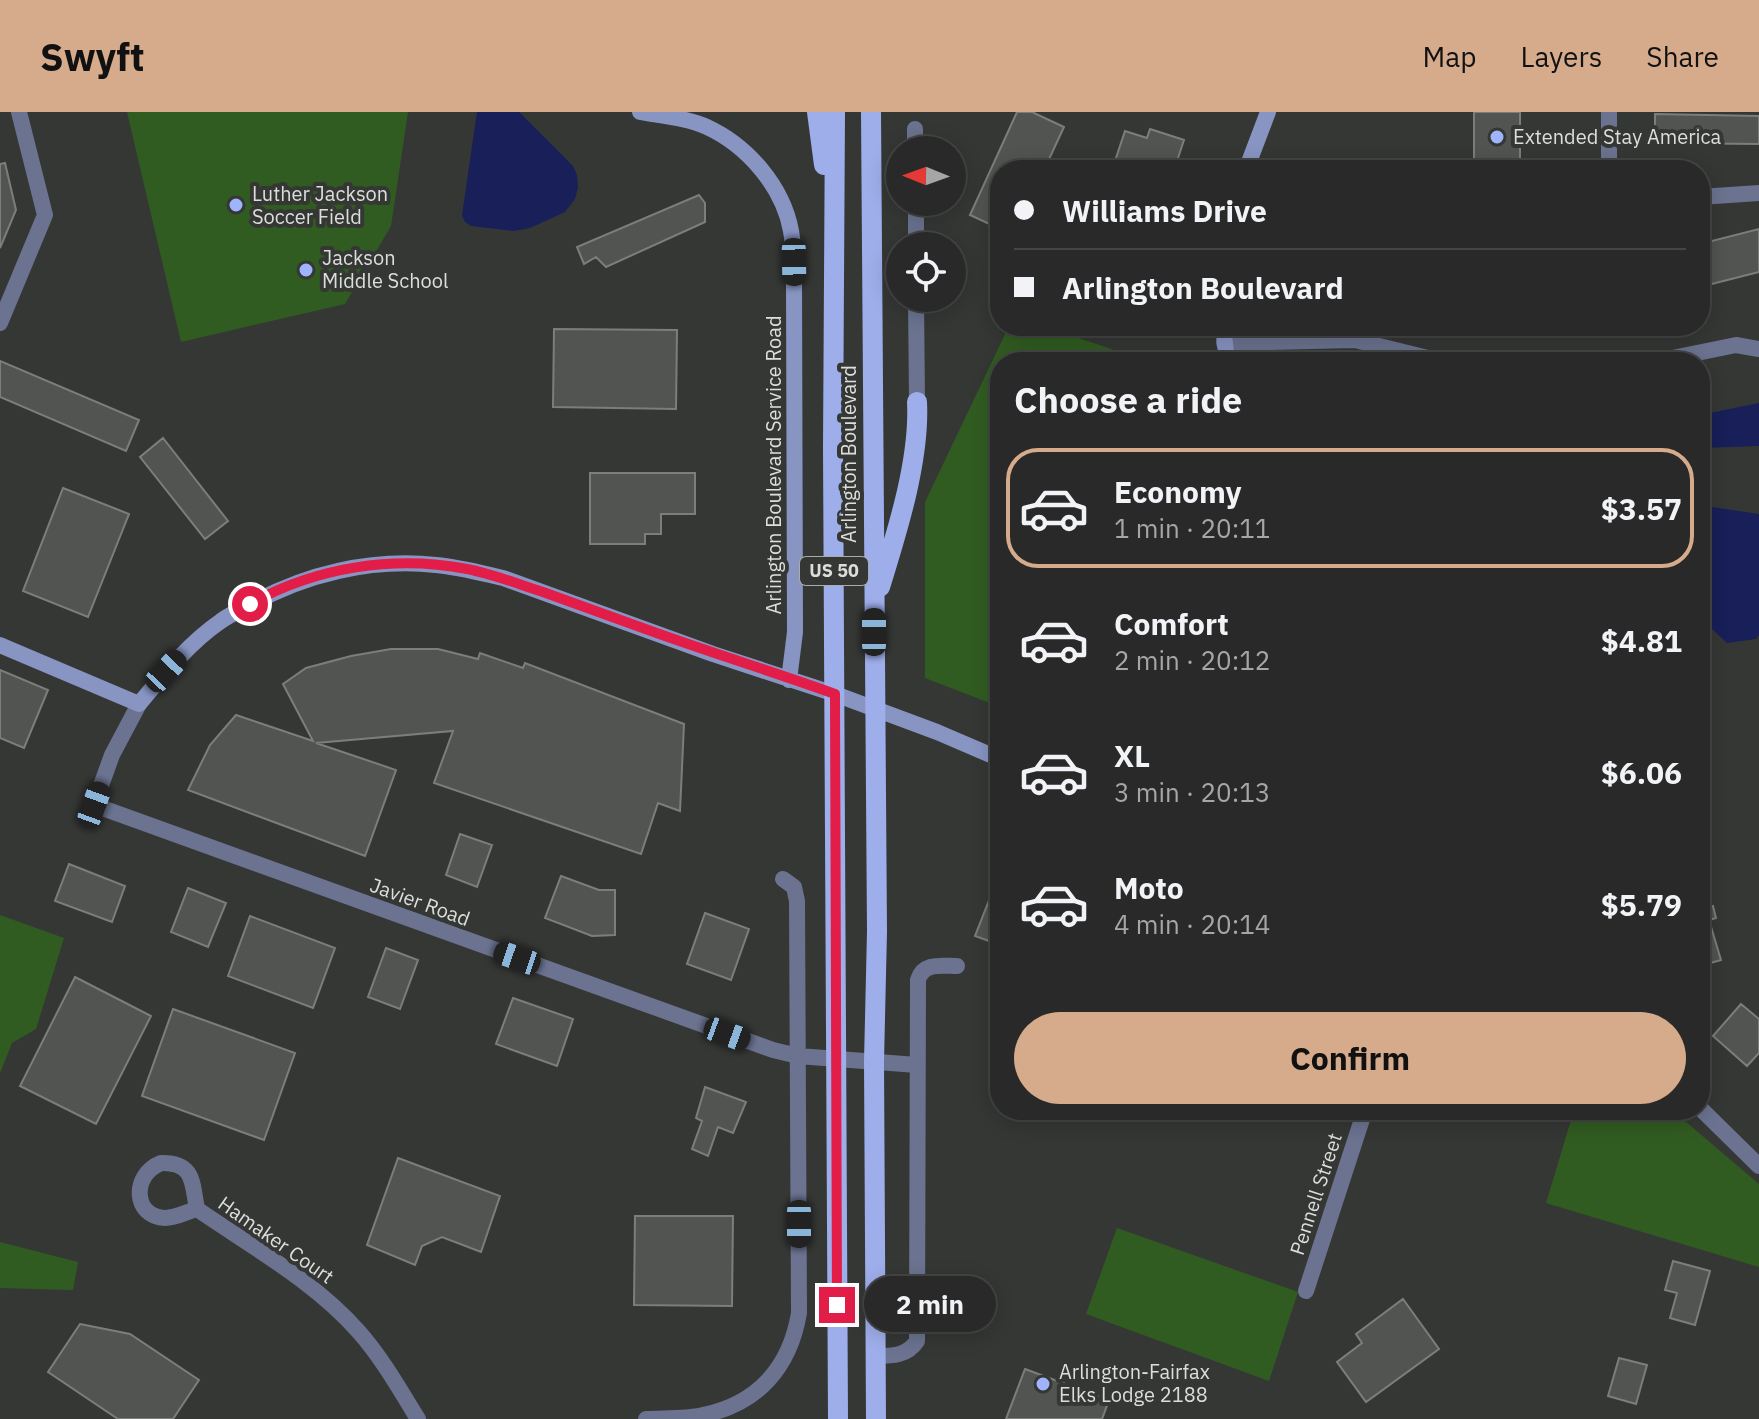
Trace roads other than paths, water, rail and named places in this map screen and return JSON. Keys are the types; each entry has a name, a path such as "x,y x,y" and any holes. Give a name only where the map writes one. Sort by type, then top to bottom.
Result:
{"main road":[{"path":"817,112 826,186 833,305"},
{"name":"Arlington Boulevard","path":"835,112 833,305 838,1419"},
{"name":"Arlington Boulevard","path":"871,112 877,950 874,1062 876,1419"},
{"path":"873,252 885,112"},
{"path":"874,606 894,541 913,456 918,430 917,402"}],"street":[{"path":"0,323 45,215 19,112"},
{"name":"Arlington Boulevard Service Road","path":"640,112 707,127 725,138 754,161 765,175 782,204 791,230 795,632 789,680"},
{"path":"1250,160 1268,112"},
{"path":"1609,112 1609,160"},
{"path":"915,129 915,136"},
{"path":"1710,196 1759,193"},
{"path":"916,312 917,402"},
{"path":"1268,336 1355,340 1404,352"},
{"path":"1702,352 1736,345 1759,349"},
{"path":"0,645 139,704 179,657 222,619 268,594 316,576 359,567 435,565 503,578 835,694 990,755"},
{"name":"Javier Road","path":"139,704 112,755 94,805 749,1042 798,1056 917,1065"},
{"path":"646,1419 700,1416 721,1411 765,1386 788,1353 795,1334 799,1313 797,901 794,887 783,879"},
{"path":"876,1356 903,1353 917,1341 917,989 920,973 924,969 957,966"},
{"path":"1710,1118 1759,1166"},
{"name":"Pennell Street","path":"1306,1291 1362,1120"},
{"name":"Hamaker Court","path":"197,1209 336,1307 379,1357 418,1419"}],"place":[{"name":"Extended Stay America","path":"1497,137"},
{"name":"Luther Jackson Soccer Field","path":"236,205"},
{"name":"Jackson Middle School","path":"306,270"},
{"name":"Arlington-Fairfax Elks Lodge 2188","path":"1043,1384"}]}
